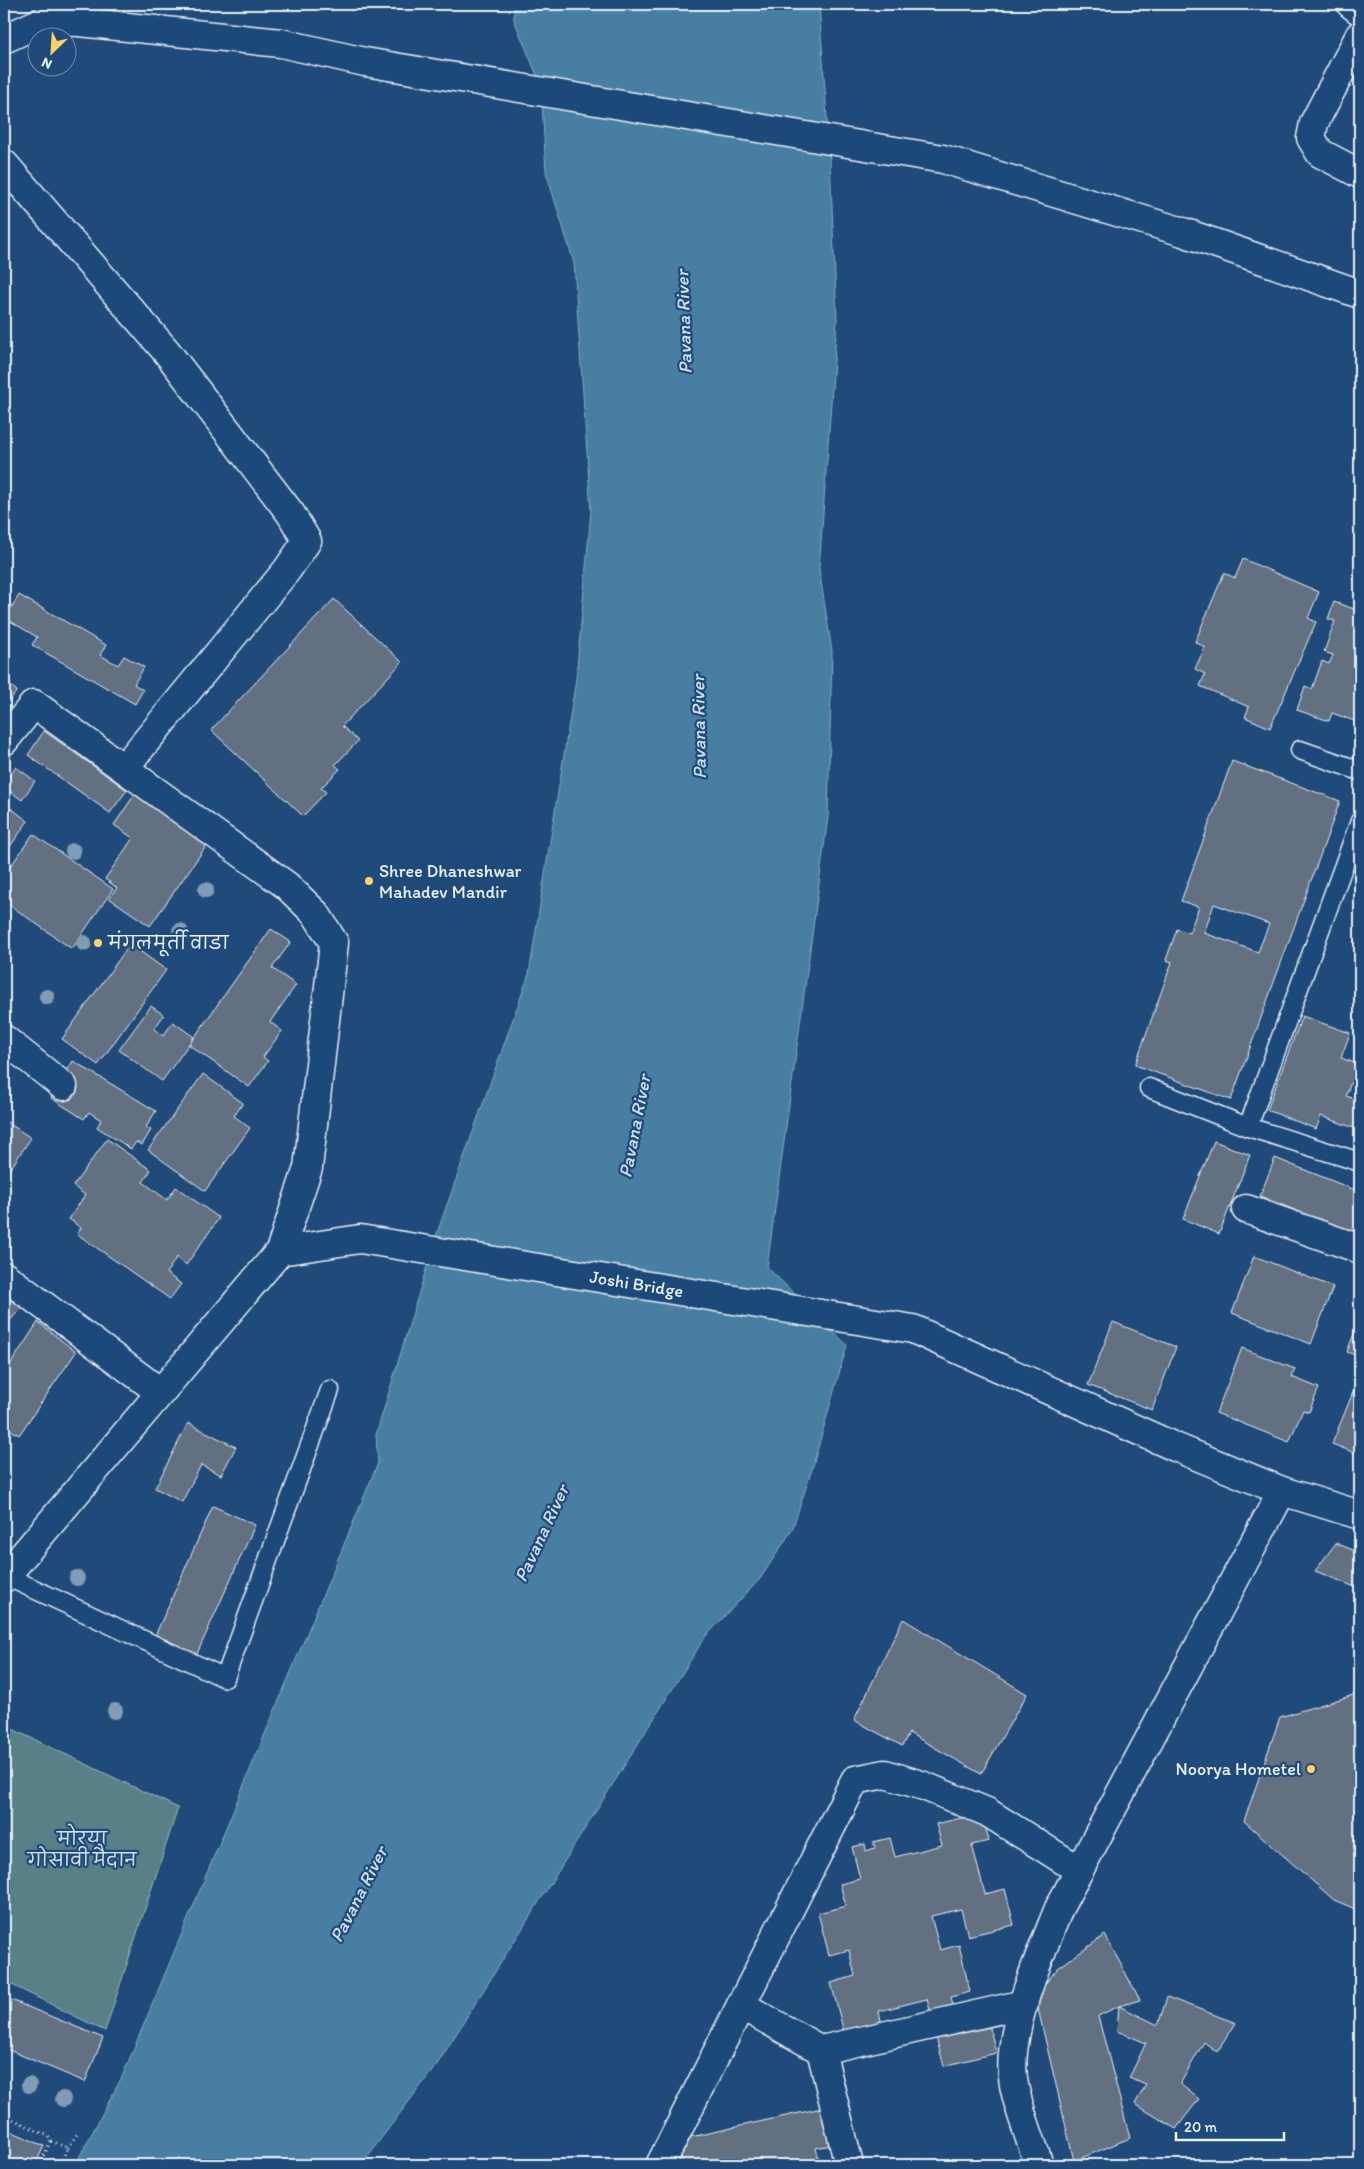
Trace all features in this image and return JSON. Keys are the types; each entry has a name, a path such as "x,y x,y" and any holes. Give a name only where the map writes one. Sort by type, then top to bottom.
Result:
{"street":[{"path":"1351,4 1360,11"},
{"path":"4,39 43,22 80,22 281,43 365,62 943,159 1183,232 1360,294"},
{"path":"1360,35 1314,123 1311,138 1320,153 1360,174"},
{"path":"4,164 167,352 291,514 306,541 287,570 124,768"},
{"path":"4,741 34,704 286,885 316,914 334,943 308,1168 280,1251 5,1577"},
{"path":"4,1039 63,1086"},
{"path":"1246,1209 1360,1249"},
{"name":"Joshi Bridge","path":"280,1251 360,1239 913,1329 1175,1447 1282,1491 1360,1515"},
{"path":"4,1276 160,1392"},
{"path":"1039,2165 1014,2084 1014,2044 1024,2004 1059,1908 1282,1491"},
{"path":"660,2165 855,1780 884,1774 924,1786 987,1812 1079,1870"},
{"path":"741,2006 821,2050 1024,2004"},
{"path":"821,2050 849,2165"}],"lane":[{"path":"1300,750 1360,771"},
{"path":"1248,1127 1360,821"},
{"path":"1149,1088 1248,1127 1360,1162"},
{"path":"5,1577 225,1678 330,1390"}],"path":[{"path":"4,2115 48,2136 51,2141 68,2148"},
{"path":"60,2165 77,2134"},
{"path":"40,2165 51,2141"}],"green space":[{"name":"मोरया गोसावी मैदान","path":"4,1725 178,1808 105,2031 4,1981"}],"water":[{"name":"Pavana River","path":"514,4 819,4 830,161 837,320 819,569 832,651 828,817 767,1267 847,1345 812,1469 792,1530 760,1579 705,1637 438,2063 361,2165 75,2165 122,2077 378,1463 376,1435 437,1233 529,974 576,679 591,511 574,263 546,172 541,85 514,20"}],"building":[{"path":"1243,559 1319,592 1308,618 1316,622 1270,728 1245,717 1249,707 1200,686 1205,674 1195,669 1205,647 1195,642 1224,573 1235,578"},
{"path":"19,595 106,645 100,655 118,665 124,656 144,667 134,684 143,690 135,704 32,645 37,637 5,618"},
{"path":"334,599 402,662 342,726 358,741 335,765 340,769 321,788 326,792 303,816 211,730"},
{"path":"1334,602 1360,611 1360,723 1332,713 1329,721 1297,710 1305,686 1312,689 1322,661 1329,664 1333,655 1324,652 1335,621 1328,619"},
{"path":"4,680 17,691 4,707"},
{"path":"44,731 127,790 110,813 28,755"},
{"path":"1232,761 1340,801 1231,1100 1135,1065 1172,962 1166,960 1177,929 1189,933 1199,907 1181,901","holes":["1214,904 1269,924 1258,952 1204,933"]},
{"path":"16,767 35,781 22,800 4,787 4,783"},
{"path":"135,794 207,845 150,926 109,898 117,888 105,879 133,838 114,825"},
{"path":"4,803 28,821 4,855"},
{"path":"33,834 113,889 72,949 4,901 4,876"},
{"path":"271,929 291,942 272,968 296,985 270,1022 282,1031 263,1057 268,1061 249,1087 189,1045"},
{"path":"130,944 166,970 98,1065 62,1039"},
{"path":"151,1006 164,1015 154,1029 163,1036 173,1022 194,1037 162,1081 119,1050"},
{"path":"1302,1016 1350,1033 1341,1058 1360,1065 1360,1086 1351,1082 1346,1096 1360,1101 1360,1130 1321,1116 1316,1129 1267,1110"},
{"path":"73,1061 156,1111 146,1127 151,1130 142,1145 136,1142 131,1149 97,1127 101,1120 89,1112 84,1119 51,1098"},
{"path":"203,1074 243,1103 234,1116 250,1128 205,1191 148,1150"},
{"path":"4,1120 31,1138 6,1175 4,1174"},
{"path":"107,1139 151,1170 143,1182 167,1200 176,1187 219,1218 186,1265 177,1257 166,1273 181,1284 170,1299 77,1234 81,1228 69,1219 85,1195 73,1186"},
{"path":"1214,1141 1250,1155 1219,1234 1183,1219"},
{"path":"1275,1158 1360,1192 1360,1224 1356,1235 1260,1196"},
{"path":"1254,1256 1333,1287 1311,1344 1232,1313"},
{"path":"4,1288 24,1304 4,1328"},
{"path":"1360,1318 1360,1357 1347,1352"},
{"path":"38,1322 76,1352 19,1435 4,1426 4,1374"},
{"path":"1113,1322 1176,1347 1152,1410 1088,1385"},
{"path":"1242,1348 1295,1369 1292,1377 1319,1388 1309,1412 1303,1410 1289,1442 1216,1413"},
{"path":"1360,1375 1360,1455 1332,1444"},
{"path":"188,1423 236,1447 221,1475 201,1465 182,1502 155,1488"},
{"path":"213,1506 255,1525 196,1656 154,1638"},
{"path":"1336,1543 1360,1553 1360,1589 1315,1571"},
{"path":"903,1619 1027,1694 981,1774 909,1733 902,1746 854,1720"},
{"name":"Noorya Hometel","path":"1360,1693 1360,1911 1334,1900 1244,1821 1280,1717"},
{"path":"982,1813 989,1841 972,1845 985,1894 1005,1889 1014,1925 968,1936 961,1909 931,1916 940,1950 959,1945 970,1992 951,1997 954,2009 931,2014 927,1999 879,2011 883,2031 846,2040 831,1983 855,1976 849,1950 829,1955 818,1913 846,1906 840,1884 860,1879 852,1847 865,1844 866,1851 875,1848 873,1842 890,1838 895,1857 942,1845 936,1824"},
{"path":"1105,1935 1140,2000 1119,2006 1098,2016 1130,2138 1074,2161 1035,1996 1058,1968"},
{"path":"4,1997 103,2038 85,2082 4,2048"},
{"path":"1167,1997 1236,2023 1217,2052 1204,2042 1180,2084 1199,2099 1176,2129 1135,2104 1146,2085 1129,2078 1146,2043 1117,2031 1119,2006 1158,2025"},
{"path":"987,2016 996,2053 944,2066 934,2030"},
{"path":"822,2108 831,2145 816,2148 820,2165 683,2165 677,2140"},
{"path":"4,2128 44,2146 35,2165 4,2165"}],"place":[{"name":"Shree Dhaneshwar Mahadev Mandir","path":"369,881"},
{"name":"मंगलमूर्ती वाडा","path":"98,943"},
{"name":"Noorya Hometel","path":"1311,1769"}]}
